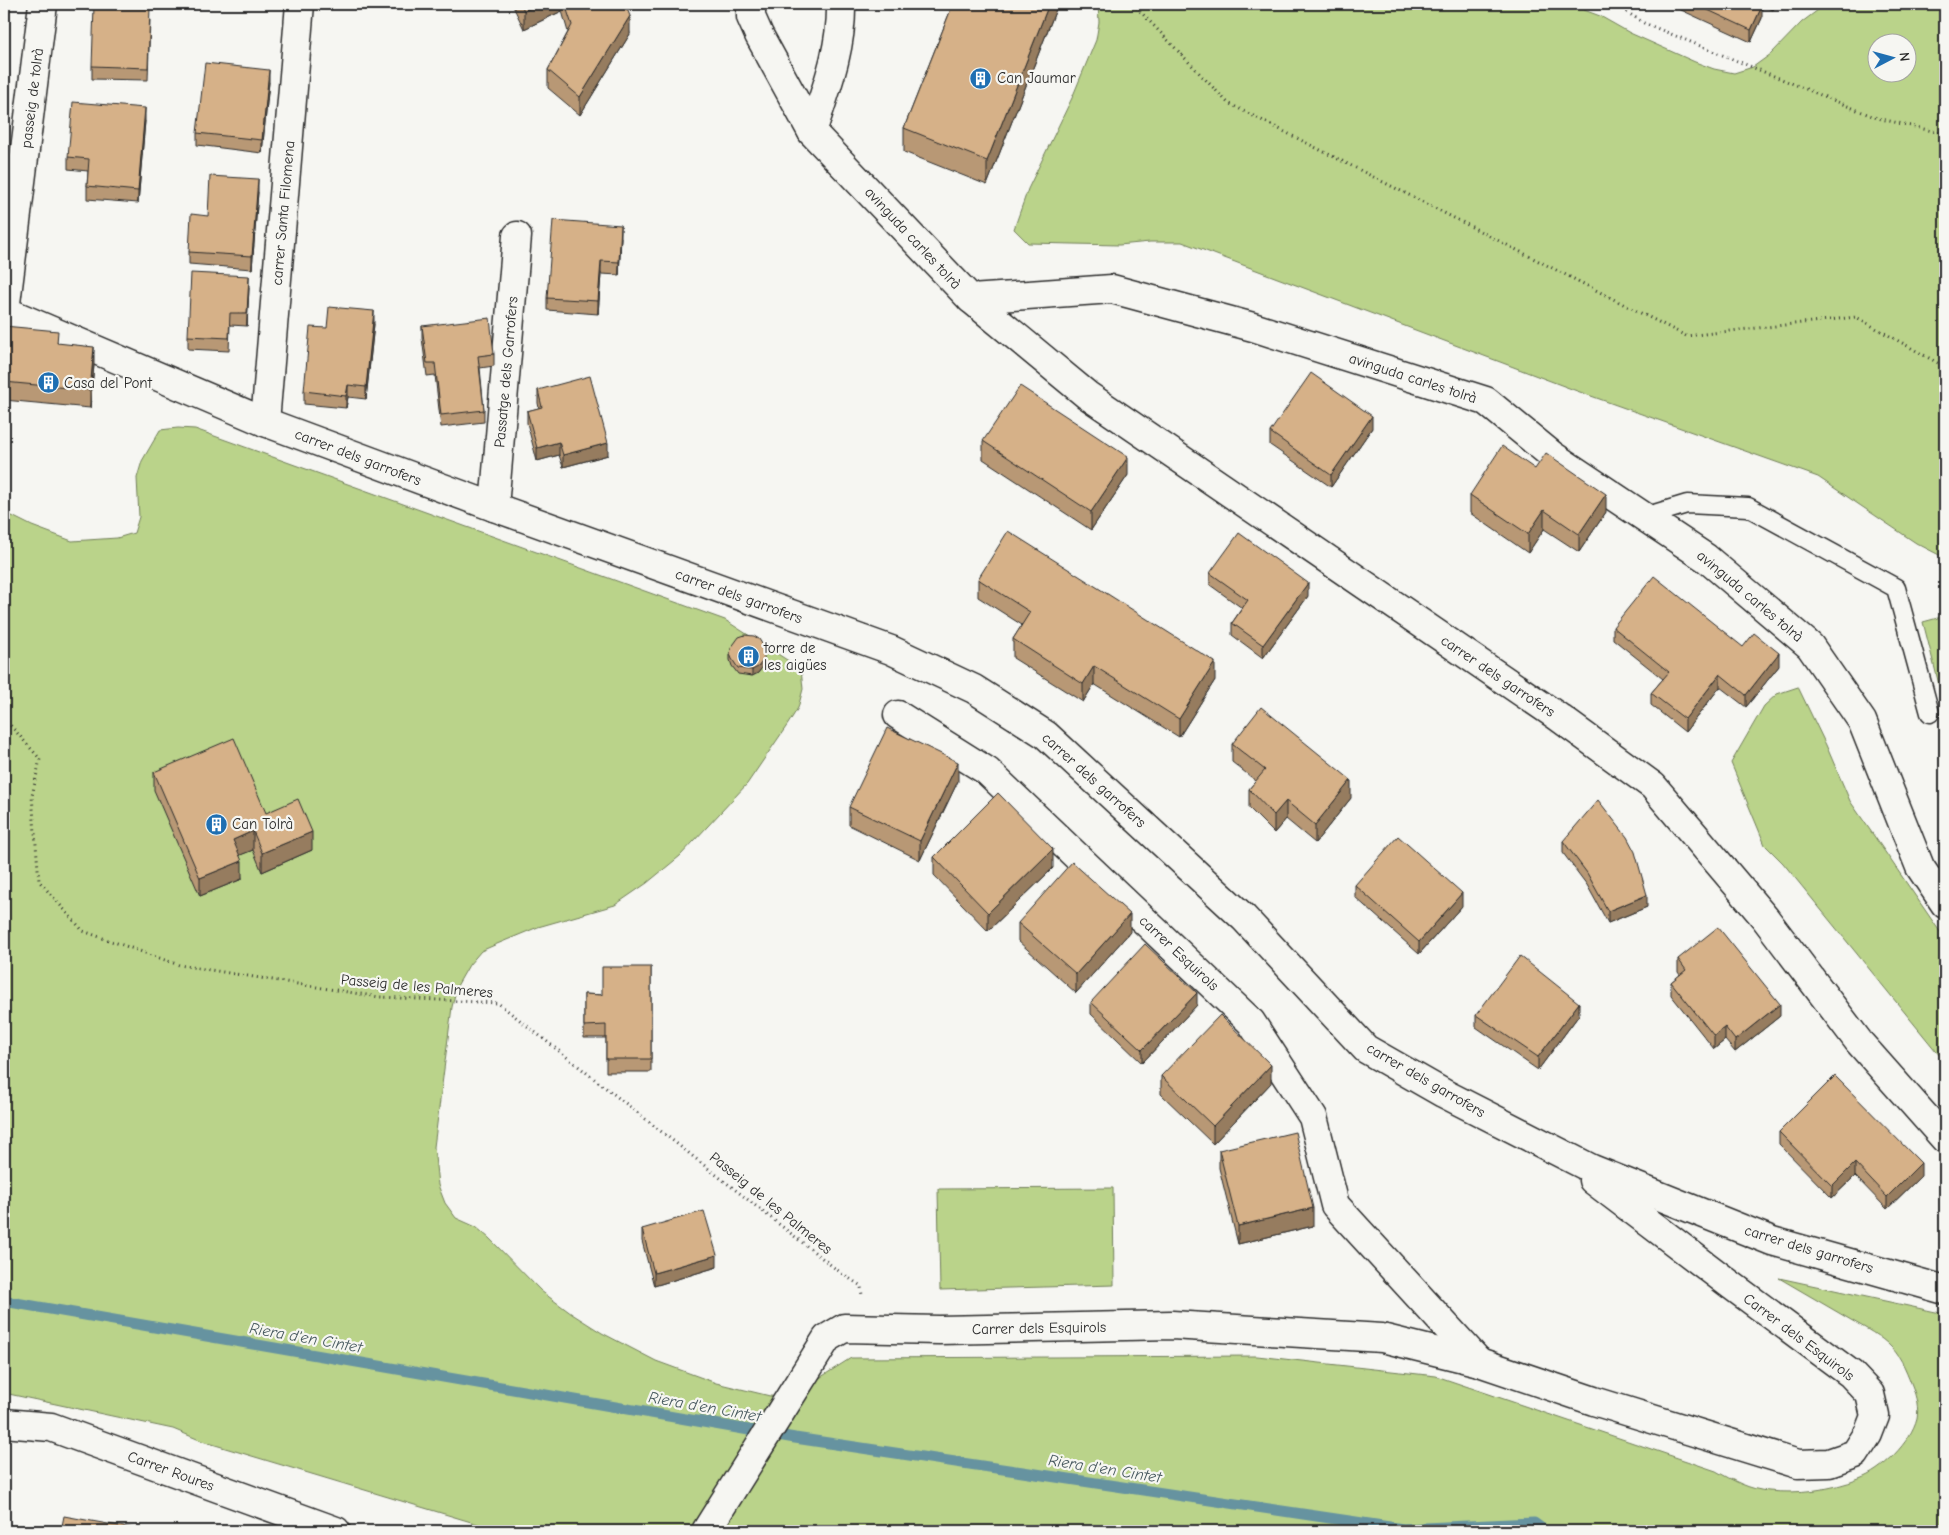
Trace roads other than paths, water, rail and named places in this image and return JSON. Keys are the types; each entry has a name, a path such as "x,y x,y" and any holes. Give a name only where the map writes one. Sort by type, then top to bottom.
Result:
{"street":[{"name":"passeig de tolrà","path":"5,311 43,4"},
{"name":"carrer Santa Filomena","path":"265,422 300,4"},
{"name":"avinguda carles tolrà","path":"751,4 751,17 759,35 812,132 971,299 1112,289 1253,327 1486,401 1553,456 1706,558 1810,646 1862,721 1920,867 1945,904"},
{"path":"812,132 836,60 842,20 841,4"},
{"name":"Passatge dels Garrofers","path":"494,508 517,236"},
{"name":"carrer dels garrofers","path":"971,299 1087,395 1558,716 1653,786 1765,918 1859,1042 1945,1139"},
{"name":"carrer dels garrofers","path":"5,311 265,422 494,508 891,650 974,689 1054,742 1244,918 1366,1048 1443,1093 1592,1170 1772,1241 1945,1290"},
{"name":"carrer Esquirols","path":"898,715 987,771 1252,1022 1313,1117 1335,1205 1380,1252"},
{"name":"Carrer dels Esquirols","path":"706,1531 827,1338 844,1328 939,1330 1172,1325 1382,1338 1478,1362 1594,1401 1798,1464 1829,1463 1855,1454 1868,1434 1875,1416 1870,1394 1852,1374 1731,1285 1552,1148"},
{"name":"Carrer dels Esquirols","path":"1380,1252 1478,1362"},
{"name":"Carrer Roures","path":"4,1423 51,1427 336,1531"}],"lane":[{"path":"1644,517 1687,504 1748,507 1896,588 1930,713"}],"waterway":[{"name":"Riera d'en Cintet","path":"4,1301 795,1438 1403,1529 1534,1523 1545,1531"}],"place":[{"name":"Can Jaumar","path":"981,78"},
{"name":"Casa del Pont","path":"48,383"},
{"name":"torre de les aigües","path":"748,657"},
{"name":"Can Tolrà","path":"216,824"}]}
